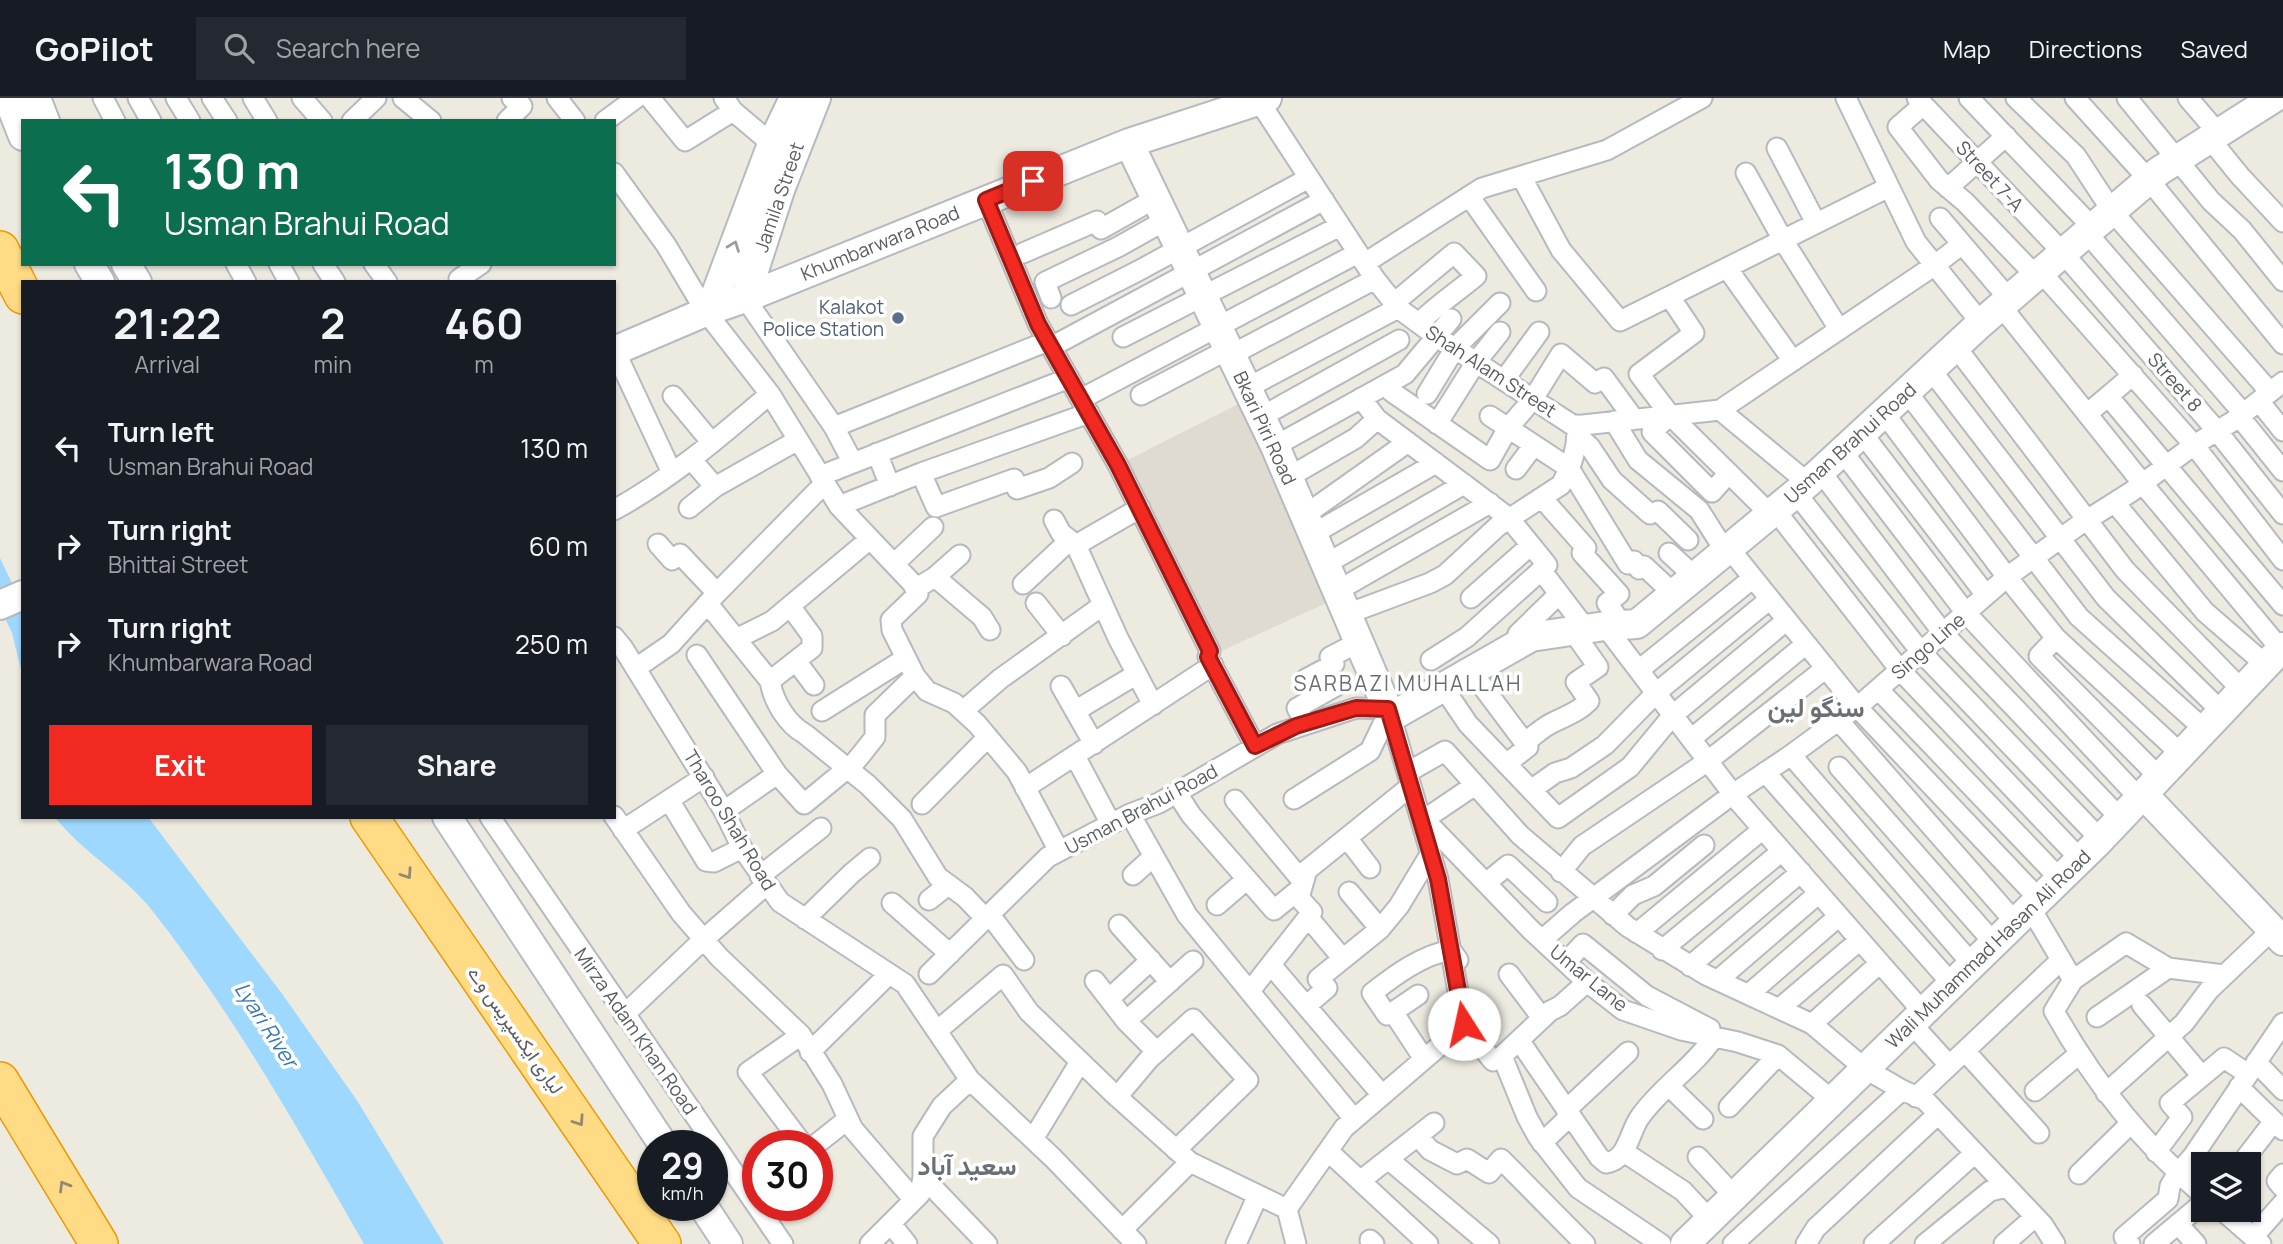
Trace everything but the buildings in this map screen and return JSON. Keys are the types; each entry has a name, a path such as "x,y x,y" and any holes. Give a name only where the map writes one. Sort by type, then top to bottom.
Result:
{"highway":[{"path":"0,250 21,291"},
{"name":"لیاری ایکسپریس وے","path":"370,819 662,1244"},
{"path":"0,1081 99,1244"}],"street":[{"path":"8,98 21,131"},
{"path":"36,98 45,119"},
{"path":"103,98 114,119"},
{"path":"138,98 150,119"},
{"path":"176,98 189,119"},
{"path":"212,98 226,119"},
{"path":"253,98 266,119"},
{"path":"302,98 320,119"},
{"path":"354,119 376,98"},
{"path":"403,98 429,119"},
{"path":"509,119 522,106 512,98"},
{"path":"557,98 573,119"},
{"path":"608,119 636,98"},
{"path":"650,98 685,141 728,105 772,145"},
{"path":"708,311 772,145 794,98"},
{"name":"Jamila Street","path":"745,298 780,190 816,98"},
{"path":"1141,395 1366,265 1482,188 1607,150 1702,98"},
{"path":"1846,98 1915,240 1935,265 1997,310"},
{"path":"1969,98 2097,224 2259,401 2283,431"},
{"path":"2075,98 2149,180 2283,344"},
{"path":"2127,98 2211,201 2242,230 2283,281"},
{"path":"2188,98 2240,176 2283,222"},
{"name":"Khumbarwara Road","path":"616,351 708,311 1129,143 1211,106 1263,100"},
{"name":"Shah Alam Street","path":"1263,100 1309,178 1366,265 1396,305 1436,336 1577,430 1624,420 1720,410"},
{"path":"2021,100 2076,156 2097,224 2259,401 2283,471"},
{"path":"1920,101 1898,127 1918,155 2039,274 2133,375 2194,445 2283,560"},
{"name":"Street 7-A","path":"1920,101 2063,253"},
{"name":"Usman Brahui Road","path":"929,974 1048,857 1130,814 1159,803 1277,734 1356,708 1390,713 1443,687 1531,637 1637,624 1794,494 1997,310 2149,180 2214,136 2256,103"},
{"path":"1915,240 1940,218 1977,162 2006,136"},
{"name":"Bkari Piri Road","path":"1129,143 1275,446 1390,713"},
{"path":"1777,148 1816,223"},
{"path":"1746,173 1783,240 1839,330"},
{"path":"616,176 708,311 770,394 839,506 894,564 918,594 891,620 892,630 910,667 928,691 954,702 1017,772 1059,851"},
{"path":"1521,176 1561,250 1620,321 1889,187"},
{"path":"834,427 1049,344 1309,178"},
{"path":"1469,196 1536,291"},
{"path":"986,200 1038,324 1140,508 1210,651 1208,657 1255,746"},
{"path":"1071,305 1324,200"},
{"path":"1023,253 1097,221 1101,229 1161,209"},
{"path":"1051,298 1045,282 1118,247 1161,209"},
{"path":"1940,218 1962,244 1997,310 2087,414 2278,653"},
{"path":"1123,337 1204,298 1340,226"},
{"path":"1962,244 1720,410 1794,494 1921,652 2100,839"},
{"path":"1247,388 1379,318 1454,253 1476,276 1419,323"},
{"name":"Street 8","path":"2063,253 2217,431 2283,514"},
{"path":"839,506 1085,406 1226,344 1366,265"},
{"path":"457,275 477,266"},
{"path":"1727,268 1793,361"},
{"path":"1670,297 1694,333 1639,374 1670,415 1729,473 1794,494 1943,633 2120,818"},
{"path":"745,298 834,427 853,463"},
{"path":"1427,394 1455,348 1500,303"},
{"path":"1379,318 1417,359"},
{"path":"1275,446 1405,374 1451,318"},
{"path":"1437,424 1476,362 1500,332"},
{"path":"1504,380 1539,332"},
{"path":"1261,417 1399,340"},
{"path":"1956,347 2125,570 2242,690"},
{"path":"616,353 672,472"},
{"path":"1386,385 1392,393 1490,460 1508,428 1533,399 1561,354 1595,383 1604,378 1624,420 1638,460 1699,510 1727,550 2028,909 2073,980"},
{"path":"1930,370 2106,598 2213,720"},
{"path":"2087,414 2133,375"},
{"path":"636,668 671,644 822,480 877,453 1069,378"},
{"path":"1907,392 2079,617 2213,720"},
{"path":"617,502 647,492 712,443 770,394"},
{"path":"673,396 712,443"},
{"path":"2108,396 2283,605"},
{"path":"1361,398 1377,419 1509,518 1547,565 1476,630 1431,660"},
{"name":"Singo Line","path":"1542,940 1733,794 1857,707 2007,577 2059,538 2143,484 2259,401"},
{"path":"1885,413 2007,577 2056,638 2180,754"},
{"path":"1490,416 1569,468 1628,564"},
{"path":"1289,477 1356,438 1377,419"},
{"path":"1342,602 1430,583 1445,575 1509,518 1561,485 1569,468 1577,430"},
{"path":"1577,430 1612,480 1674,526 1688,540"},
{"path":"688,508 715,487 798,440"},
{"path":"1309,524 1408,442"},
{"path":"1852,442 1986,595"},
{"path":"1852,442 1966,614 2147,789"},
{"path":"1516,469 1534,445"},
{"path":"877,453 890,486"},
{"path":"691,459 715,487"},
{"path":"921,473 936,508 1014,479 1017,489 1049,478 1072,463"},
{"path":"1309,524 1436,463"},
{"path":"1326,564 1464,484"},
{"path":"1794,494 1900,670 2080,859"},
{"path":"1525,742 1554,722 1582,708 1589,701 1576,682 1598,667 1596,627 1607,603 1619,594 1582,553 1586,548 1542,498"},
{"path":"1342,602 1490,503"},
{"path":"2115,503 2205,612 2278,653"},
{"path":"1674,526 1692,505"},
{"path":"1023,584 1073,543 1140,508"},
{"path":"1054,520 1062,533 1073,543 1153,705"},
{"path":"894,564 933,527"},
{"path":"736,639 772,621 870,539"},
{"path":"657,544 672,560 680,554 712,598 736,639 770,681 772,692 794,728 868,785 902,819 938,877 988,917 1024,960"},
{"path":"1471,598 1531,545"},
{"path":"1669,553 1684,585"},
{"path":"915,589 936,577 960,555"},
{"path":"1607,580 1634,561 1639,569 1644,566 1684,585"},
{"path":"1541,570 1559,594 1639,670 1733,794 1880,963 1949,1065"},
{"path":"936,577 982,617 990,630"},
{"path":"1639,670 1753,578"},
{"path":"1521,642 1518,634 1559,594"},
{"path":"0,605 21,596"},
{"path":"1531,790 1605,745 1657,693 1770,599"},
{"path":"1036,603 1062,636"},
{"path":"963,711 1000,679 1103,605"},
{"path":"770,681 813,648 812,636 790,606"},
{"path":"1443,687 1468,724 1559,818 1630,767 1673,715 1787,620"},
{"path":"1476,630 1482,665 1528,747 1506,764"},
{"path":"2056,638 2039,656 2147,789 2278,936 2224,975 2184,1023 2106,1093"},
{"name":"Tharoo Shah Road","path":"616,640 724,811 742,848 780,902 905,984 970,1080 1033,1139 1129,1237"},
{"path":"1306,679 1334,664 1330,657 1359,642"},
{"path":"1691,738 1806,644"},
{"name":"Wali Muhammad Hasan Ali Road","path":"1685,1244 2060,879 2278,653"},
{"path":"697,655 777,774 804,804 846,769 875,737 875,716 910,667"},
{"path":"796,661 814,685"},
{"path":"1025,788 1213,665"},
{"path":"822,711 910,667"},
{"path":"1561,872 1581,846 1708,761 1826,668"},
{"path":"1075,711 1137,674"},
{"path":"1061,687 1094,744"},
{"path":"1306,724 1297,708 1336,687"},
{"path":"1878,689 2060,879"},
{"path":"1390,713 1438,879 1464,1024 1493,1061 1587,982"},
{"path":"1294,799 1370,751 1390,713"},
{"path":"1839,721 2028,909"},
{"path":"922,804 988,737"},
{"path":"1250,991 1312,912 1299,898 1307,870 1445,751 1520,835 1593,899 1637,933 1690,966 1812,1024 1864,1068 1925,1100 2035,1217 2055,1244"},
{"path":"1791,755 1972,964"},
{"path":"1075,756 1111,824"},
{"path":"1839,767 1994,943"},
{"path":"1765,772 1952,984"},
{"path":"724,811 777,774"},
{"path":"704,778 669,800 619,823 681,913 719,957 806,1044 832,1084 853,1129 914,1200"},
{"path":"1422,818 1475,785"},
{"path":"1177,793 1191,815 1274,910 1302,885"},
{"path":"669,800 706,861 714,862 742,848"},
{"path":"1235,800 1302,885"},
{"path":"1130,814 1187,915 1354,1119"},
{"name":"Umar Lane","path":"1422,818 1542,940 1587,982 1623,1010 1681,1030 1722,1038 1778,1055 1832,1100"},
{"name":"Mirza Adam Khan Road","path":"448,819 653,1130"},
{"name":"Mirza Adam Khan Road","path":"491,819 624,1015 742,1177"},
{"path":"624,1015 763,880 821,828"},
{"path":"1637,933 1763,829"},
{"path":"1347,838 1370,868"},
{"path":"1613,915 1633,895 1654,886 1704,845"},
{"path":"1662,950 1782,851"},
{"path":"1307,1006 1327,988 1318,979 1380,929 1399,906 1431,853"},
{"path":"1133,875 1153,857"},
{"path":"805,919 870,858"},
{"path":"1486,883 1508,864 1547,901"},
{"path":"1690,966 1801,872"},
{"path":"1665,877 1681,897"},
{"path":"1217,905 1247,879"},
{"path":"929,900 948,885"},
{"path":"1349,892 1380,929"},
{"path":"1718,980 1819,893"},
{"path":"892,903 950,954"},
{"path":"1749,994 1839,916"},
{"path":"1308,917 1343,959"},
{"path":"1119,925 1170,982"},
{"path":"1780,1008 1860,940"},
{"path":"2191,1184 2130,1124 2079,1054 2054,1011 2073,980 2126,943 2168,968 2224,975"},
{"path":"1518,1040 1599,1157 1606,1163 1615,1162 1623,1152 1640,1117 1705,1050 1722,1038 1647,996 1583,944 1566,962"},
{"path":"1451,950 1467,973"},
{"path":"1416,981 1372,993 1387,1015 1392,1012 1439,952 1451,950"},
{"path":"1110,998 1151,960"},
{"path":"1732,1244 1909,1093 1949,1065 2061,960"},
{"path":"1126,1021 1194,961"},
{"path":"1812,1024 1880,963"},
{"path":"1271,964 1382,1095"},
{"path":"2097,1017 2168,968"},
{"path":"792,1130 748,1072 806,1044 889,974"},
{"path":"1509,974 1542,1018"},
{"path":"937,1031 1003,975 1029,1012 1183,1156 1287,1209"},
{"path":"1096,981 1126,1021 1157,1052"},
{"path":"2142,1005 2201,1075"},
{"path":"1392,1012 1424,1059"},
{"path":"1117,1097 1157,1052 1193,1019 1248,1080 1183,1156 1129,1237"},
{"path":"2130,1244 2124,1237 2168,1199 2170,1186 2178,1173 2193,1156 2283,1023"},
{"path":"1296,1244 1287,1209 1344,1128 1464,1024"},
{"path":"1965,1051 2039,1133"},
{"path":"1542,1143 1628,1052"},
{"path":"2035,1091 2079,1054"},
{"path":"1729,1107 1778,1055"},
{"path":"1502,1056 1527,1117 1542,1143 1578,1188 1661,1244"},
{"path":"2156,1152 2182,1117 2170,1103 2224,1058 2248,1075 2283,1089"},
{"path":"1033,1139 1080,1062"},
{"path":"2248,1075 2278,1126 2253,1152"},
{"path":"870,1244 920,1194 923,1177 923,1136 942,1106 970,1080"},
{"path":"1669,1086 1703,1119"},
{"path":"1805,1244 1816,1228 1938,1114"},
{"path":"833,1131 848,1119"},
{"path":"1360,1181 1434,1123"},
{"path":"2079,1174 2130,1124"},
{"path":"1418,1136 1430,1150 1457,1164 1467,1159 1489,1173 1501,1159 1585,1244"},
{"path":"1328,1151 1428,1244"},
{"path":"1623,1152 1683,1191 1710,1220"},
{"path":"1874,1244 1975,1153"},
{"path":"1698,1157 1734,1196"},
{"path":"1388,1159 1489,1244"},
{"path":"2283,1174 2277,1181 2283,1188"},
{"path":"923,1177 986,1244"},
{"path":"1925,1244 1990,1191 2007,1187"},
{"path":"1554,1212 1578,1188"},
{"path":"1236,1244 1258,1195"},
{"path":"2236,1222 2257,1240 2283,1203"},
{"path":"2154,1244 2191,1213"},
{"path":"2004,1244 2035,1217"},
{"path":"713,1221 728,1244"},
{"name":"Mirza Adam Khan Road","path":"770,1221 783,1244"},
{"path":"891,1224 907,1244"},
{"path":"2178,1224 2196,1244"}],"shaded area":[{"path":"1252,397 1340,597 1208,657 1118,465"}],"water":[{"path":"0,558 21,603 21,669 12,633 0,607"},
{"name":"Lyari River","path":"57,819 150,819 283,995 358,1102 444,1244 364,1244 264,1072 210,989 140,896"}],"place":[{"name":"Kalakot Police Station","path":"898,318"}],"district":[{"name":"SARBAZI MUHALLAH","path":"1408,684"},
{"name":"سنگو لین","path":"1816,708"},
{"name":"سعید آباد","path":"967,1166"}],"route":[{"path":"1033,181 986,200 1038,324 1118,465 1210,651 1208,657 1255,746 1296,726 1356,708 1388,709 1438,879 1464,1024"}]}
